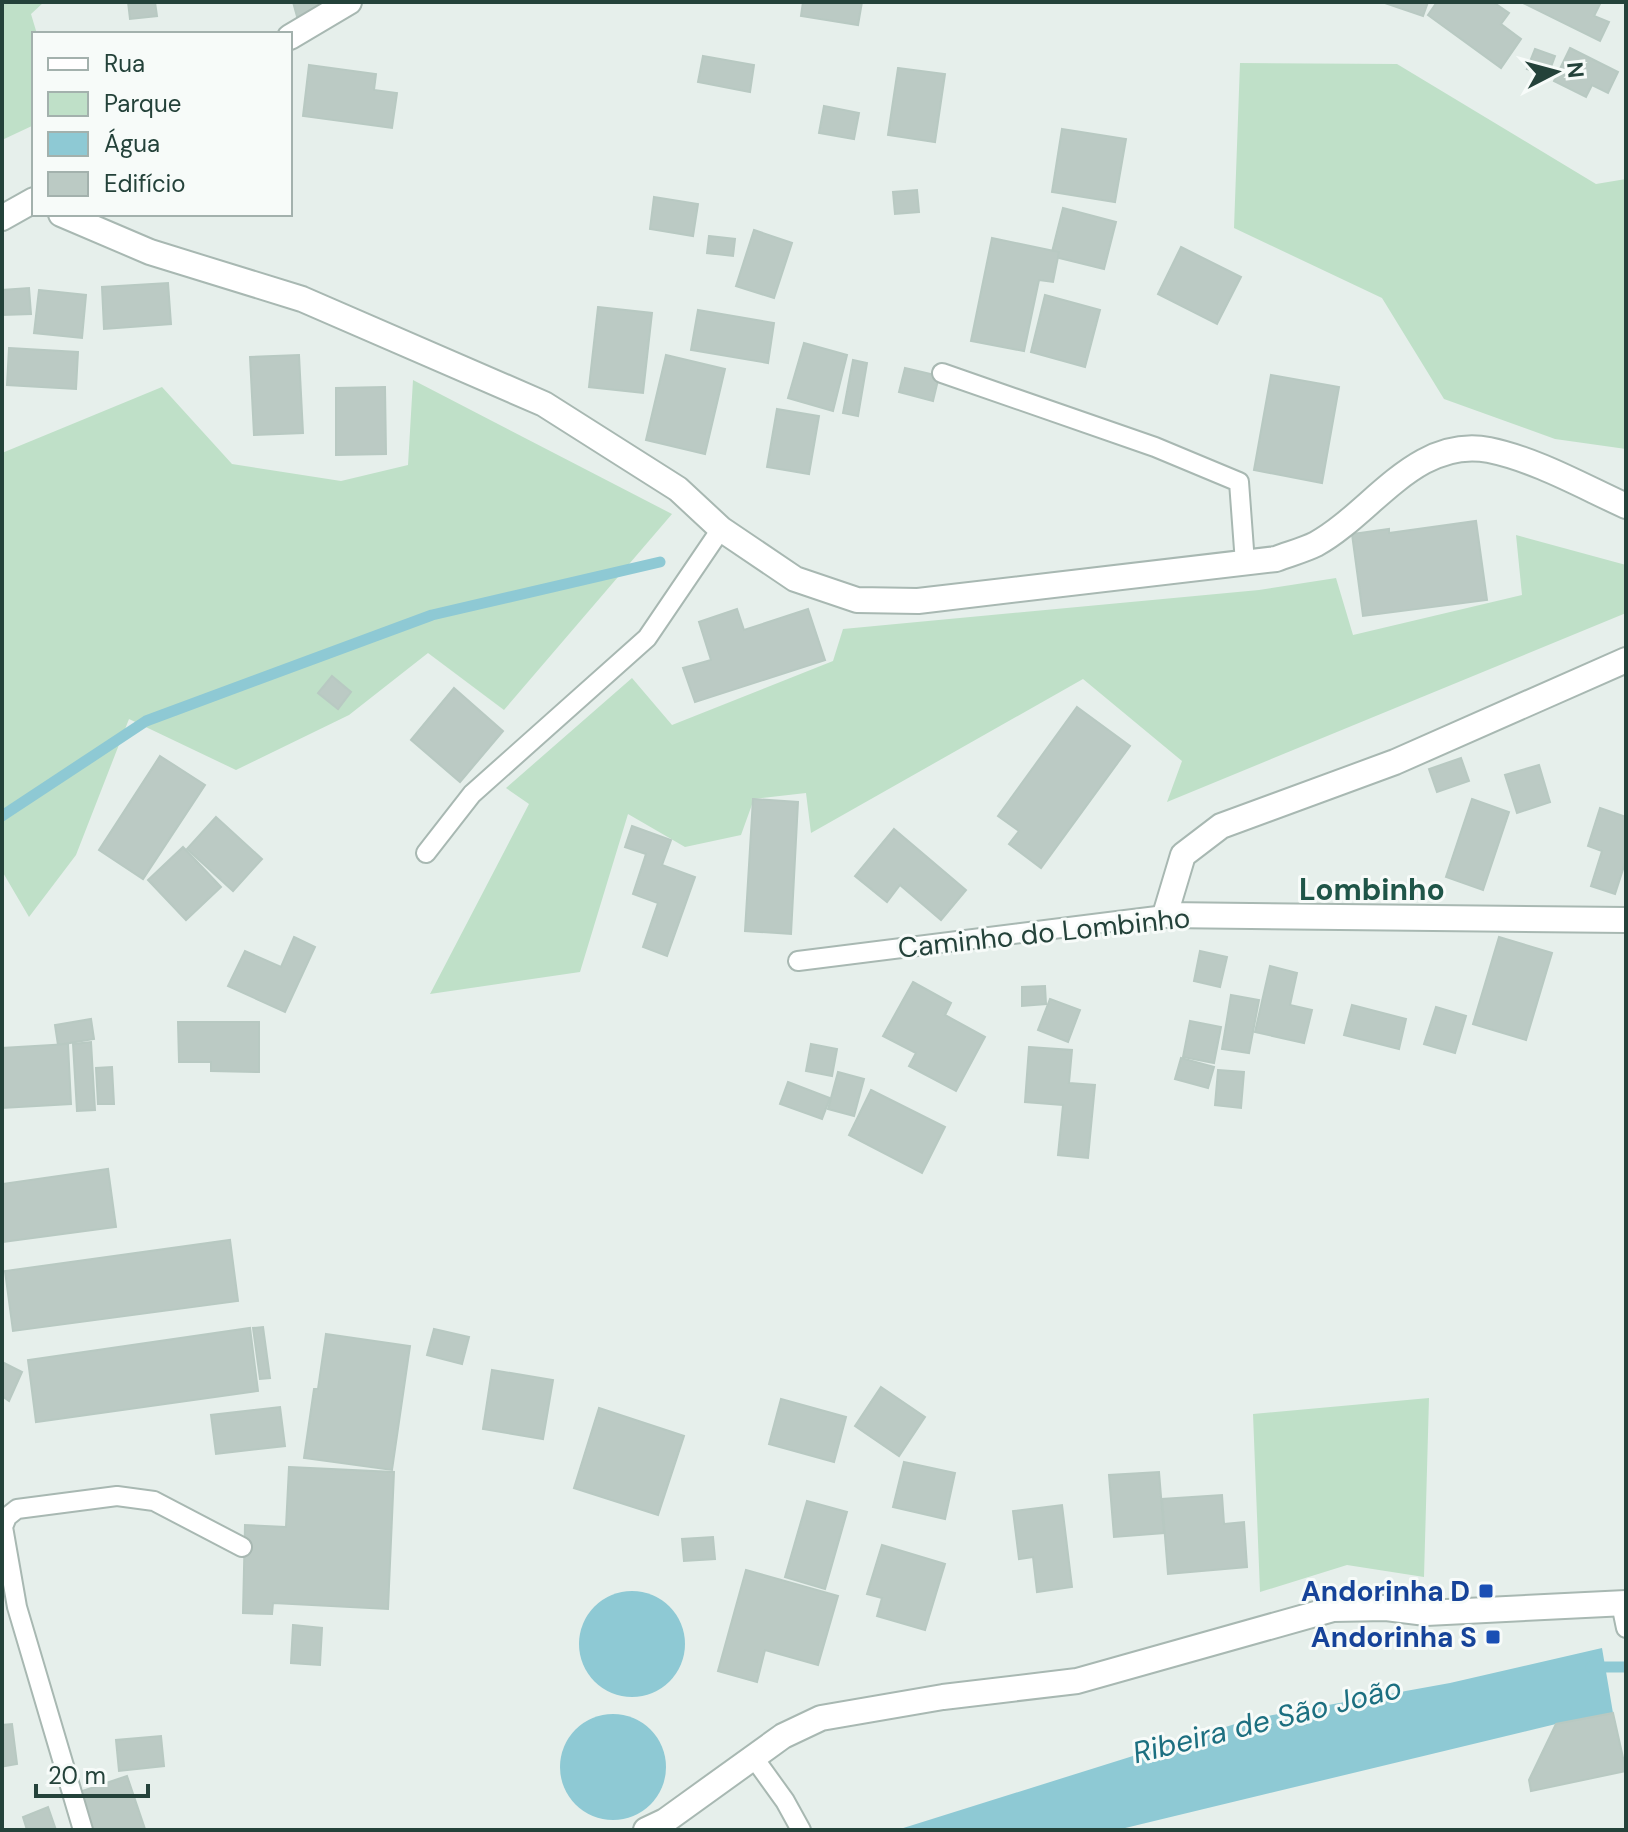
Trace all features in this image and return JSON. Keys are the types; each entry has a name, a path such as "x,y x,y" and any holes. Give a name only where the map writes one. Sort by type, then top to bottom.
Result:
{"street":[{"path":"292,36 349,2"},
{"path":"2,218 32,202"},
{"path":"66,216 150,252 302,299 544,404 678,489 721,529 795,579 857,600 918,601 1276,559 1316,544 1418,464 1447,451 1486,450 1529,462 1626,506"},
{"path":"1165,915 1183,855 1221,826 1395,762 1626,660"},
{"name":"Caminho do Lombinho","path":"1165,915 1626,920"},
{"path":"646,1830 665,1821 783,1736 821,1718 943,1697 1077,1681 1333,1609 1386,1608 1426,1613 1624,1612"}],"lane":[{"path":"942,373 1155,447 1239,482 1245,563"},
{"path":"426,853 472,794 647,638 721,529"},
{"name":"Caminho do Lombinho","path":"798,961 1165,915"},
{"path":"83,1830 17,1607 3,1527 7,1517 17,1509 117,1496 133,1497 154,1501 242,1547"},
{"path":"754,1758 785,1801 801,1830"}],"green space":[{"path":"2,2 44,2 31,14 36,32 32,32 32,126 2,140"},
{"path":"1240,63 1397,64 1596,184 1626,179 1626,449 1555,439 1444,399 1382,298 1234,228"},
{"path":"413,380 672,514 504,710 428,653 349,715 236,770 129,719 76,855 29,917 2,871 2,453 162,387 232,464 341,481 408,465"},
{"path":"1516,535 1626,565 1626,613 1167,802 1182,761 1083,679 811,833 806,793 754,799 741,835 685,847 628,814 580,972 430,994 529,804 506,788 632,678 672,725 833,661 843,629 1259,590 1336,578 1353,635 1522,595"},
{"path":"1429,1398 1424,1577 1347,1565 1260,1592 1253,1414"}],"water":[{"path":"632,1591 652,1595 670,1606 681,1624 685,1644 681,1664 670,1682 652,1693 632,1697 612,1693 594,1682 583,1664 579,1644 583,1624 594,1606 612,1595"},
{"name":"Ribeira de São João","path":"1602,1648 1613,1713 1117,1830 897,1830 1251,1719 1450,1683"},
{"path":"613,1714 633,1718 651,1729 662,1747 666,1767 662,1787 651,1805 633,1816 613,1820 593,1816 575,1805 564,1787 560,1767 564,1747 575,1729 593,1718"}],"building":[{"path":"128,2 155,2 157,16 130,19"},
{"path":"293,2 325,2 328,12 298,20"},
{"path":"803,2 862,2 858,25 801,16"},
{"path":"1382,2 1428,2 1423,16"},
{"path":"1437,2 1493,2 1509,13 1501,24 1521,39 1501,68 1428,15"},
{"path":"1521,2 1601,2 1594,16 1609,22 1600,41"},
{"path":"1570,48 1618,72 1608,93 1592,85 1586,97 1554,81"},
{"path":"1535,49 1555,56 1548,75 1527,69"},
{"path":"703,56 754,65 750,92 698,82"},
{"path":"309,65 376,74 374,90 397,93 392,128 303,116"},
{"path":"898,68 945,74 935,142 888,135"},
{"path":"824,106 859,113 854,139 819,133"},
{"path":"1062,129 1126,139 1115,202 1052,192"},
{"path":"917,190 919,212 895,214 893,192"},
{"path":"654,197 698,204 693,236 650,229"},
{"path":"1063,208 1116,222 1104,269 1051,256"},
{"path":"754,230 792,243 774,298 736,286"},
{"path":"709,236 735,239 733,256 707,253"},
{"path":"992,238 1059,252 1053,282 1039,280 1024,351 971,341"},
{"path":"1181,247 1241,277 1217,324 1158,294"},
{"path":"168,283 171,324 104,329 102,287"},
{"path":"29,288 31,314 2,315 2,290"},
{"path":"39,290 86,295 82,338 34,333"},
{"path":"1045,295 1100,310 1085,367 1031,352"},
{"path":"598,307 652,313 643,393 589,387"},
{"path":"698,310 774,323 768,363 691,350"},
{"path":"804,343 847,355 833,411 788,398"},
{"path":"9,348 78,352 76,389 7,385"},
{"path":"299,355 303,433 254,435 250,357"},
{"path":"666,355 725,369 705,454 646,440"},
{"path":"853,360 867,363 858,416 843,413"},
{"path":"905,368 939,376 933,401 899,392"},
{"path":"1271,375 1339,387 1322,483 1254,470"},
{"path":"385,387 386,454 336,455 336,388"},
{"path":"777,409 819,416 809,474 767,467"},
{"path":"1476,521 1487,600 1363,616 1352,534 1389,529 1389,533"},
{"path":"737,609 744,630 808,609 825,660 695,702 683,668 711,660 699,622"},
{"path":"332,676 351,692 338,709 318,693"},
{"path":"454,688 503,731 460,782 411,740"},
{"path":"1077,707 1130,746 1041,868 1009,844 1019,831 998,816"},
{"path":"160,756 205,785 143,879 99,850"},
{"path":"1461,758 1469,781 1437,792 1429,769"},
{"path":"1539,765 1550,802 1517,813 1505,775"},
{"path":"753,799 798,802 791,934 745,931"},
{"path":"1472,799 1509,812 1483,890 1446,877"},
{"path":"1600,808 1626,817 1626,860 1615,894 1591,886 1602,851 1588,846"},
{"path":"216,817 262,859 233,891 187,849"},
{"path":"632,826 671,840 662,865 695,877 667,956 643,947 658,903 633,894 646,854 625,847"},
{"path":"894,829 966,890 941,920 900,885 887,902 855,876"},
{"path":"183,847 221,887 186,920 148,880"},
{"path":"294,937 315,947 285,1012 228,986 245,951 281,967"},
{"path":"1499,937 1552,953 1526,1040 1473,1024"},
{"path":"1200,951 1227,957 1220,987 1194,981"},
{"path":"1270,966 1297,973 1290,1005 1312,1010 1304,1043 1255,1032"},
{"path":"913,982 951,1003 945,1015 985,1037 956,1091 909,1066 916,1053 883,1036"},
{"path":"1045,986 1046,1004 1022,1006 1022,987"},
{"path":"1231,995 1259,1000 1249,1053 1222,1049"},
{"path":"1050,999 1080,1010 1068,1042 1038,1030"},
{"path":"1352,1005 1406,1019 1399,1049 1344,1035"},
{"path":"1436,1007 1466,1016 1455,1053 1424,1044"},
{"path":"91,1019 94,1039 58,1045 55,1025"},
{"path":"1190,1021 1221,1027 1214,1063 1183,1057"},
{"path":"178,1022 259,1022 259,1072 211,1071 211,1062 179,1062"},
{"path":"91,1042 95,1110 77,1111 73,1044"},
{"path":"68,1044 71,1104 2,1108 2,1048"},
{"path":"811,1044 837,1049 832,1076 806,1071"},
{"path":"1029,1047 1072,1050 1069,1083 1095,1085 1088,1158 1058,1155 1063,1105 1025,1102"},
{"path":"1181,1058 1214,1067 1208,1088 1175,1079"},
{"path":"112,1067 114,1104 98,1104 96,1068"},
{"path":"1218,1070 1244,1072 1241,1108 1215,1105"},
{"path":"838,1072 864,1079 854,1116 828,1109"},
{"path":"788,1082 830,1098 822,1119 780,1104"},
{"path":"871,1090 945,1127 922,1173 849,1135"},
{"path":"108,1169 116,1227 2,1242 2,1184"},
{"path":"230,1240 238,1301 13,1331 5,1271"},
{"path":"263,1327 270,1378 260,1379 253,1328"},
{"path":"250,1328 258,1391 36,1422 28,1360"},
{"path":"434,1329 469,1337 462,1364 427,1355"},
{"path":"326,1334 410,1346 392,1470 304,1458"},
{"path":"2,1362 22,1372 9,1401 2,1396"},
{"path":"492,1370 553,1380 543,1439 483,1429"},
{"path":"881,1387 925,1417 899,1456 855,1426"},
{"path":"781,1399 846,1417 834,1462 769,1444"},
{"path":"280,1407 285,1446 216,1454 211,1415"},
{"path":"599,1408 684,1436 658,1515 574,1488"},
{"path":"904,1462 955,1473 945,1519 893,1507"},
{"path":"289,1467 394,1472 388,1609 273,1603 272,1614 243,1613 245,1525 286,1527"},
{"path":"1159,1472 1164,1533 1114,1537 1109,1475"},
{"path":"1222,1495 1224,1524 1244,1522 1247,1567 1168,1574 1162,1499"},
{"path":"807,1501 847,1512 825,1589 785,1577"},
{"path":"1062,1505 1072,1587 1037,1592 1033,1557 1019,1559 1013,1511"},
{"path":"713,1537 715,1559 684,1561 682,1539"},
{"path":"882,1545 945,1564 925,1630 877,1616 882,1598 867,1594"},
{"path":"746,1570 838,1596 818,1665 765,1650 757,1682 718,1671"},
{"path":"293,1625 322,1628 320,1665 291,1663"},
{"path":"1613,1713 1626,1771 1531,1791 1529,1780 1556,1724"},
{"path":"12,1724 17,1764 5,1766 2,1725"},
{"path":"161,1736 164,1766 119,1771 116,1740"},
{"path":"127,1776 145,1829 86,1830 73,1794"},
{"path":"48,1807 56,1830 27,1830 23,1817"}],"waterway":[{"path":"2,816 146,721 432,615 660,562"},
{"path":"1591,1667 1626,1667"}],"place":[{"name":"Andorinha D","path":"1486,1591"},
{"name":"Andorinha S","path":"1493,1637"}],"district":[{"name":"Lombinho","path":"1372,889"}]}
